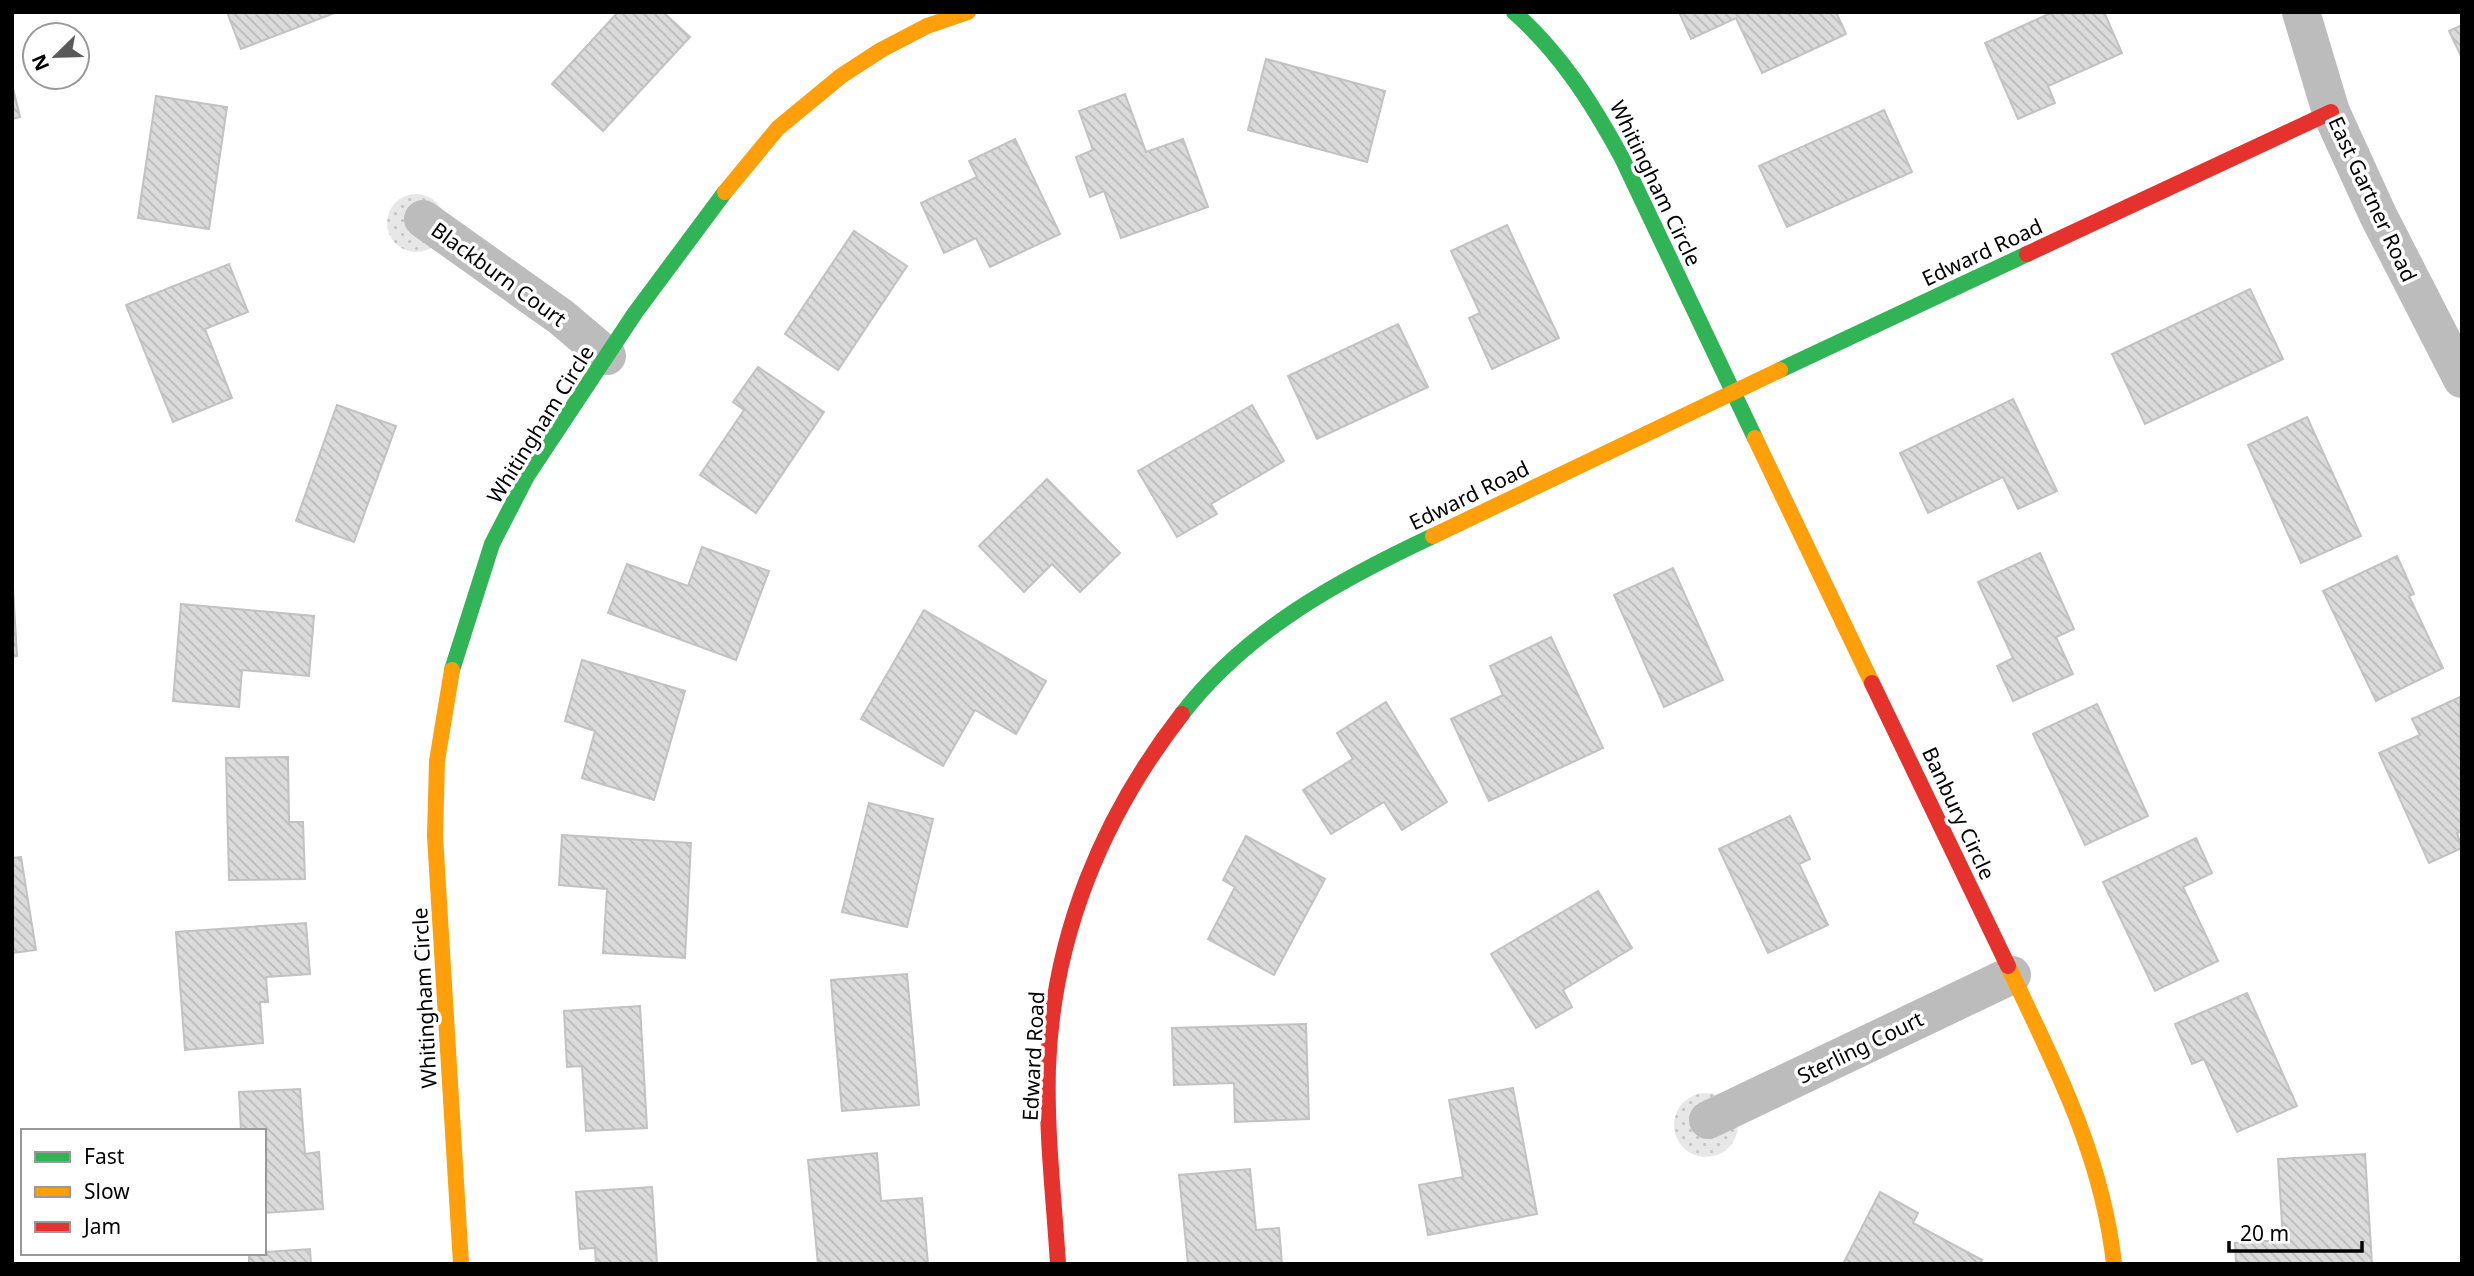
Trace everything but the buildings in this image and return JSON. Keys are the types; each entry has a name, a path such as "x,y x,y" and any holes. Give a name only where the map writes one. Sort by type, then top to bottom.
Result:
{"street":[{"name":"Whitingham Circle","path":"461,1264 435,836 437,761 451,672 492,544 527,476 635,313 721,197 778,128 841,76 881,50 928,26 968,12"},
{"name":"Whitingham Circle","path":"1514,12 1561,58 1588,94 1622,158 1734,391"},
{"name":"East Gartner Road","path":"2301,12 2331,112 2378,215 2462,379"},
{"name":"Edward Road","path":"1058,1264 1048,1097 1053,1006 1061,959 1073,916 1098,848 1121,802 1164,736 1218,674 1269,629 1359,571 1734,391 2331,112"},
{"name":"Blackburn Court","path":"423,219 561,317 607,356"},
{"name":"Banbury Circle","path":"1734,391 2071,1099 2095,1161 2111,1231 2114,1264"},
{"name":"Sterling Court","path":"1708,1120 2012,975"}],"shaded area":[{"path":"410,194 422,194 437,202 445,217 445,229 437,244 422,252 410,252 395,244 387,229 387,217 395,202"},
{"path":"1700,1093 1712,1093 1729,1102 1736,1113 1736,1137 1729,1148 1712,1157 1700,1157 1688,1152 1679,1143 1674,1131 1674,1119 1679,1107 1688,1098"}],"traffic: fast":[{"path":"1514,12 1561,62 1611,138 1755,438"},
{"path":"452,670 492,544 527,476 635,313 725,192"},
{"path":"1780,370 2027,254"},
{"path":"1182,714 1235,657 1265,632 1329,590 1433,536"}],"traffic: slow":[{"path":"725,192 778,128 841,76 881,50 927,26 968,12"},
{"path":"1433,536 1780,370"},
{"path":"1755,438 1872,683"},
{"path":"452,670 437,761 435,836 461,1264"},
{"path":"2008,966 2074,1110 2099,1185 2114,1264"}],"traffic: jam":[{"path":"2027,254 2331,112"},
{"path":"1872,683 2008,966"},
{"path":"1058,1264 1049,1141 1048,1067 1052,1018 1060,971 1087,880 1106,836 1153,753 1182,714"}]}
